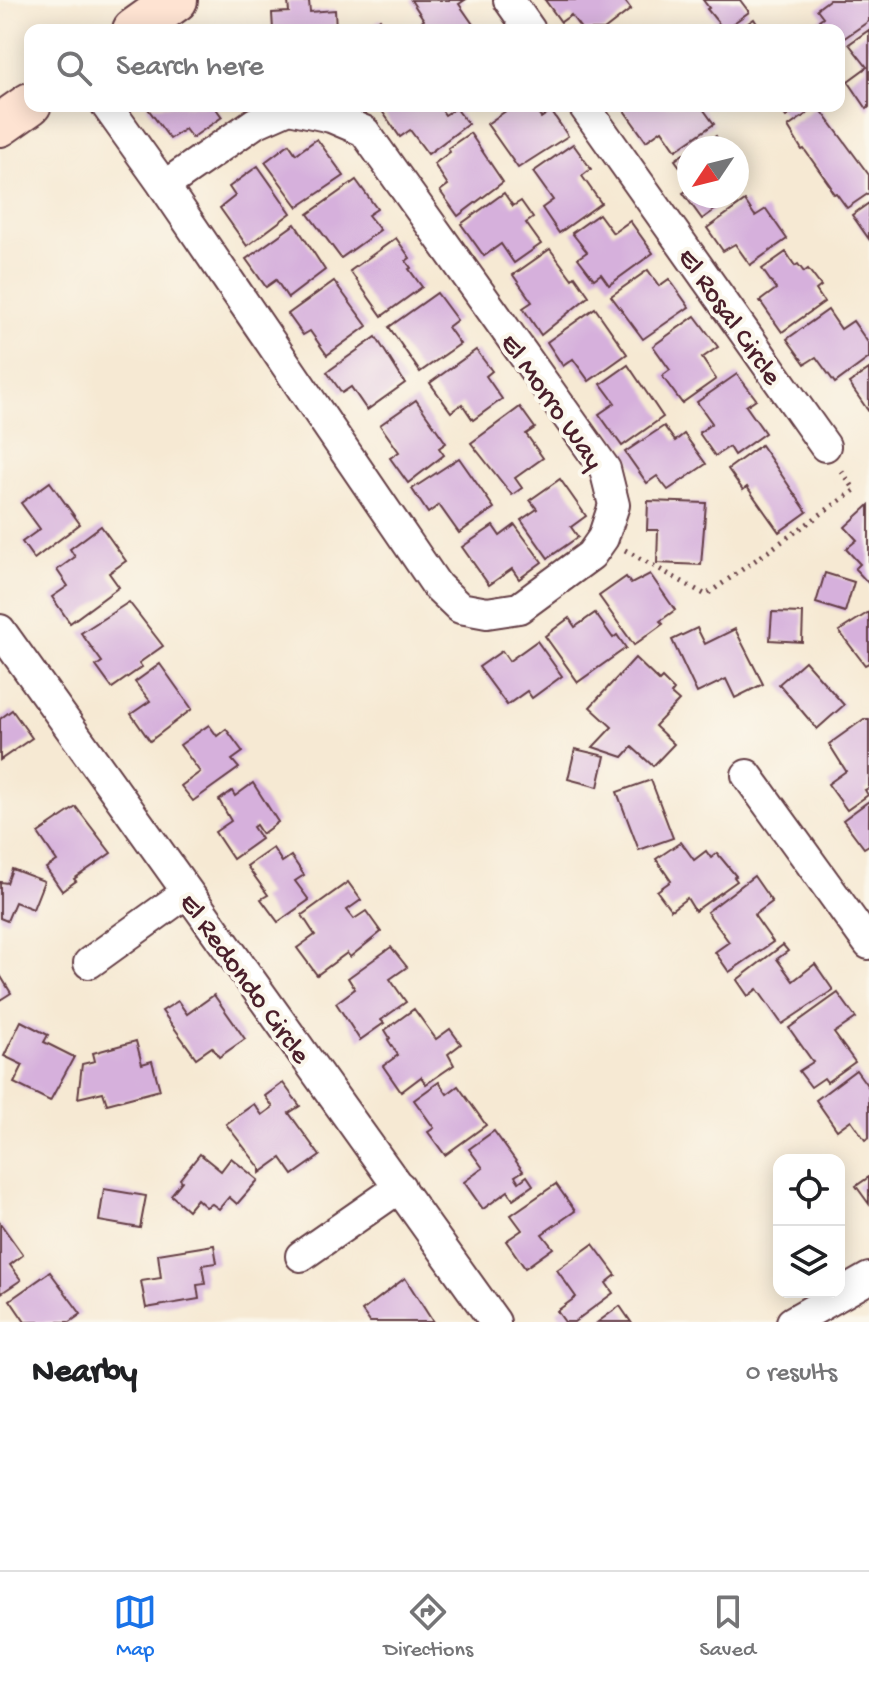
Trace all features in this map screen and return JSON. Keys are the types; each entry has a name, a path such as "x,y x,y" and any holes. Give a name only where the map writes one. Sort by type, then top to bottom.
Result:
{"main road":[{"path":"142,24 176,0"},
{"path":"0,125 24,108"}],"street":[{"path":"509,0 526,24"},
{"name":"El Morro Way","path":"111,112 437,586 460,608 487,613 519,608 591,555 603,538 614,505 605,469 364,131 331,117 308,112"},
{"name":"El Morro Way","path":"164,186 255,123 280,112"},
{"name":"El Rosal Circle","path":"588,112 825,446"},
{"name":"El Redondo Circle","path":"0,630 495,1322"},
{"path":"747,775 869,944"},
{"path":"89,963 186,893"},
{"path":"301,1256 400,1187"},
{"path":"792,1322 869,1278"}],"path":[{"path":"603,538 706,595 855,490 825,446"}],"building":[{"path":"411,0 465,0 459,4 473,24 418,24 424,20"},
{"path":"545,0 624,0 631,9 612,24 578,24 571,15 561,22"},
{"path":"703,0 740,0 749,12 732,24 719,24"},
{"path":"829,0 869,0 869,21 845,38 845,24 822,24 819,20 823,17 817,9"},
{"path":"309,1 310,12 335,10 336,24 273,24 272,13 289,12 288,2"},
{"path":"869,30 867,109 848,81 867,67 849,44"},
{"path":"150,112 218,112 222,117 192,138 185,129 170,139"},
{"path":"383,112 443,112 445,115 459,112 468,124 428,154 410,130 400,137"},
{"path":"504,112 536,112 541,118 552,112 568,136 518,168 487,124"},
{"path":"625,112 705,112 714,124 696,136 677,136 676,150 662,130 646,141"},
{"path":"809,112 822,112 869,175 869,193 847,208 788,127"},
{"path":"470,133 503,182 458,216 440,191 448,185 434,164 450,152 448,148"},
{"path":"317,139 344,176 298,207 265,162 289,144 296,154"},
{"path":"573,144 591,169 582,176 601,203 559,233 542,208 553,200 533,172"},
{"path":"258,166 291,213 247,246 220,208 235,196 229,187"},
{"path":"356,180 377,209 368,215 380,230 341,258 308,214"},
{"path":"504,193 513,206 521,201 533,218 526,223 541,244 514,263 501,244 484,256 461,224"},
{"path":"869,203 869,239 852,215"},
{"path":"749,207 755,216 766,209 787,239 750,265 735,244 723,251 707,228 735,208"},
{"path":"694,208 717,208 702,219"},
{"path":"599,214 613,233 630,221 653,253 609,285 601,274 594,279 578,258 587,252 572,233"},
{"path":"295,224 325,270 288,298 276,280 266,287 246,259"},
{"path":"396,238 410,258 406,261 409,269 422,287 382,316 350,271"},
{"path":"550,249 589,296 541,335 523,308 532,302 513,275"},
{"path":"786,252 795,266 798,264 804,272 808,269 821,286 816,290 824,302 782,332 760,301 776,289 762,269"},
{"path":"648,270 659,286 669,279 689,307 643,339 611,296"},
{"path":"334,281 367,326 327,355 310,331 303,335 288,314"},
{"path":"437,293 457,320 448,327 460,344 420,372 389,327"},
{"path":"595,308 627,354 589,381 573,359 563,366 547,342"},
{"path":"828,310 841,329 853,321 869,344 869,358 835,383 816,357 805,364 787,339"},
{"path":"695,316 718,347 702,358 716,379 682,403 662,376 670,370 653,346"},
{"path":"376,337 405,383 367,410 351,387 342,393 327,372"},
{"path":"476,350 492,371 486,376 502,399 473,420 462,404 451,412 430,383"},
{"path":"628,365 663,417 622,446 599,414 615,403 601,384"},
{"path":"869,369 869,412 849,383"},
{"path":"737,374 756,399 746,406 765,433 734,455 729,447 715,456 699,433 712,423 697,402"},
{"path":"416,400 446,443 439,448 444,455 408,483 390,458 399,452 380,425"},
{"path":"520,407 535,428 526,434 543,458 515,478 522,488 512,495 471,443"},
{"path":"664,426 675,441 684,434 706,464 668,490 657,476 647,483 625,452"},
{"path":"761,445 807,512 779,532 747,487 743,490 728,469"},
{"path":"459,458 494,508 459,533 439,505 428,513 412,489"},
{"path":"560,479 586,516 571,527 578,537 548,558 521,520 537,509 530,500"},
{"path":"50,482 80,524 34,559 22,542 40,529 21,503"},
{"path":"648,501 706,503 701,565 657,563 658,530 647,530"},
{"path":"869,505 869,584 855,569 860,564 846,549 857,540 845,527"},
{"path":"515,525 542,562 519,579 512,569 489,585 462,547 493,526 500,536"},
{"path":"101,526 126,561 109,573 119,587 70,623 52,597 68,586 57,570 75,557 70,549"},
{"path":"825,573 854,582 845,612 816,603"},
{"path":"650,574 675,610 660,621 663,624 634,645 599,596 626,577 631,584"},
{"path":"129,602 163,646 139,663 142,667 112,688 96,666 102,662 81,633"},
{"path":"772,612 803,613 802,642 770,640"},
{"path":"869,612 869,663 865,665 839,631"},
{"path":"595,613 613,638 617,635 626,648 578,682 545,636 569,618 575,627"},
{"path":"697,628 705,644 735,629 763,684 735,698 726,679 697,693 672,640"},
{"path":"537,641 562,676 532,698 527,691 507,705 479,667 502,651 509,661"},
{"path":"635,658 659,681 662,678 674,690 671,694 679,701 655,726 674,744 653,766 632,747 623,757 593,747 612,727 590,707"},
{"path":"805,661 844,705 817,729 779,684"},
{"path":"160,664 192,709 150,741 131,714 150,701 135,682"},
{"path":"12,710 32,738 0,760 0,719"},
{"path":"864,719 869,719 869,788 865,790 868,795 847,810 828,784 846,771 829,744"},
{"path":"209,725 217,736 226,729 243,752 232,760 239,768 193,801 181,786 200,772 180,745"},
{"path":"575,749 605,756 598,787 568,779"},
{"path":"651,780 673,838 639,850 617,792"},
{"path":"253,783 278,822 262,834 256,825 253,827 261,839 233,859 215,832 231,821 219,800 232,791 235,796"},
{"path":"869,801 869,845 864,848 843,820"},
{"path":"76,807 111,853 62,891 46,868 57,861 38,833"},
{"path":"681,842 694,860 706,851 711,858 717,853 736,876 737,881 695,911 687,898 671,910 657,891 671,881 656,859"},
{"path":"273,848 282,862 291,856 304,875 295,881 309,900 278,922 261,899 268,895 247,866"},
{"path":"12,869 44,881 33,909 15,902 7,921 0,918 0,882 7,883"},
{"path":"754,876 772,902 754,915 773,942 729,972 715,952 729,942 707,912"},
{"path":"348,882 361,900 347,910 354,919 366,911 381,932 350,957 347,953 317,975 297,948 315,935 302,915"},
{"path":"783,945 788,951 777,959 793,981 815,964 833,990 782,1024 757,989 748,996 737,980"},
{"path":"391,947 407,967 390,979 406,1002 360,1040 336,1003 355,989 348,978"},
{"path":"0,975 11,993 0,1000"},
{"path":"838,993 856,1018 834,1033 855,1062 827,1082 824,1078 811,1087 799,1071 813,1062 789,1028"},
{"path":"214,995 245,1039 219,1057 212,1047 196,1058 162,1011 178,1001 187,1014"},
{"path":"414,1009 436,1039 450,1029 461,1044 448,1054 454,1065 426,1084 421,1077 401,1092 383,1066 398,1055 385,1030"},
{"path":"21,1021 48,1035 44,1042 74,1057 50,1101 14,1083 23,1065 4,1056"},
{"path":"136,1041 142,1064 152,1061 160,1090 107,1104 103,1092 78,1098 82,1064 95,1061 93,1053"},
{"path":"856,1070 869,1088 869,1138 865,1140 851,1120 837,1130 816,1100"},
{"path":"439,1082 447,1094 458,1086 486,1125 445,1155 428,1132 434,1128 414,1100"},
{"path":"283,1083 300,1106 289,1113 320,1156 293,1175 281,1158 260,1173 260,1168 226,1124 254,1104 262,1115 273,1107 265,1096"},
{"path":"494,1131 523,1171 515,1176 519,1182 527,1176 533,1185 513,1199 508,1191 483,1209 464,1182 483,1168 469,1149"},
{"path":"200,1154 221,1171 231,1158 258,1180 237,1204 229,1197 219,1209 212,1204 206,1207 197,1199 188,1210 171,1195"},
{"path":"869,1177 869,1204 856,1186"},
{"path":"556,1184 575,1211 542,1234 553,1248 525,1268 506,1241 522,1230 511,1215"},
{"path":"104,1189 146,1196 140,1228 99,1221"},
{"path":"0,1223 23,1255 10,1265 21,1280 0,1294"},
{"path":"593,1244 616,1275 606,1283 613,1293 574,1322 565,1322 557,1311 576,1297 557,1270"},
{"path":"214,1245 217,1263 202,1265 205,1284 197,1285 199,1299 146,1308 141,1281 161,1278 158,1254"},
{"path":"50,1272 81,1314 70,1322 25,1322 10,1300"},
{"path":"405,1278 433,1322 370,1322 362,1311"},
{"path":"620,1306 631,1322 598,1322"}]}
